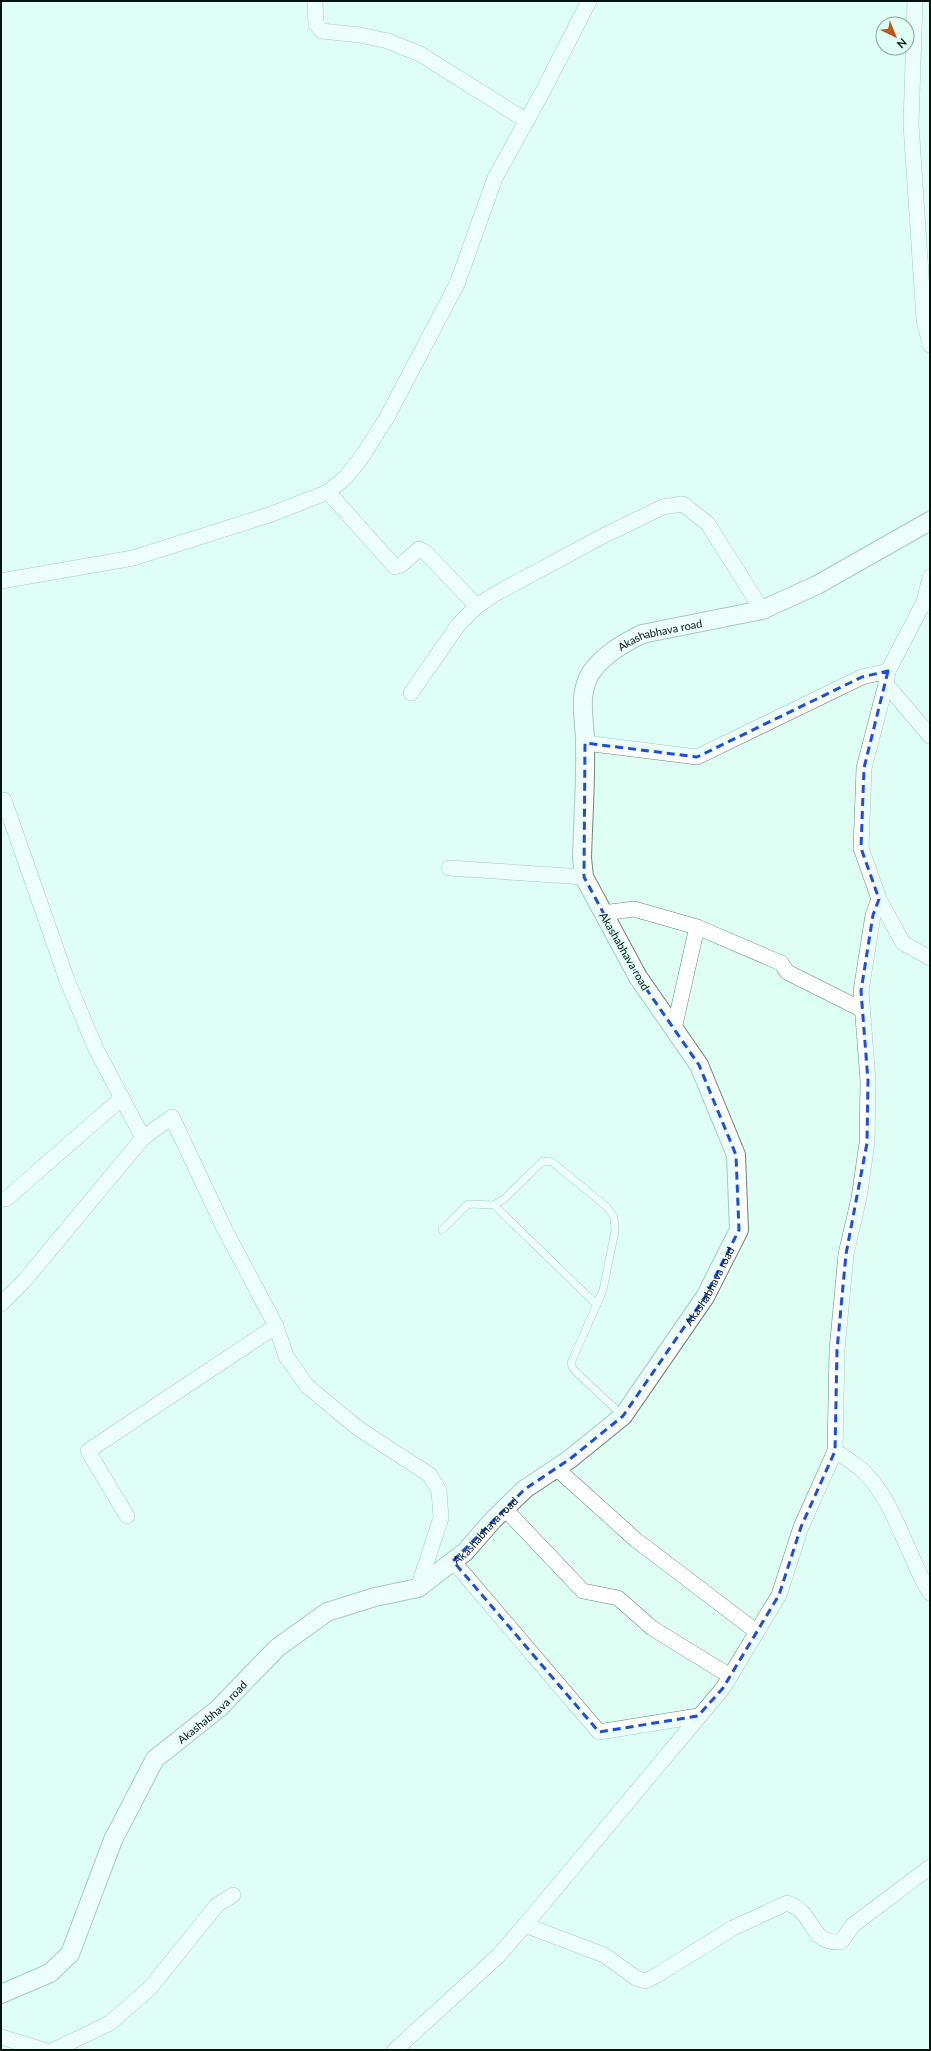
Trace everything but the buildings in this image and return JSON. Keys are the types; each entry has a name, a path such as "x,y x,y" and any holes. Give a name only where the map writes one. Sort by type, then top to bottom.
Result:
{"street":[{"path":"315,1 316,24 322,31 360,35 388,41 420,54 527,121"},
{"path":"1,580 132,558 272,514 328,492 346,477 357,463 386,418 457,284 495,178 527,121 589,1"},
{"path":"915,1 911,124 924,319 930,345"},
{"path":"328,492 395,567 401,565 418,549 425,552 477,606"},
{"path":"411,693 458,625 477,606 495,594 605,535 663,507 683,504 708,524 762,610"},
{"name":"Akashabhava road","path":"1,1994 50,1973 70,1954 113,1840 155,1759 218,1710 277,1648 327,1612 375,1597 418,1588 465,1552 504,1508 525,1489 570,1459 623,1416 705,1297 739,1230 736,1155 699,1065 638,977 584,877 582,858 585,743 583,698 585,687 590,675 614,649 642,634 762,610 817,585 930,521"},
{"path":"930,577 924,602 887,678 864,768 861,848 879,899 904,942 930,958"},
{"path":"585,743 697,757 862,677 887,678"},
{"path":"887,678 930,736"},
{"path":"2,797 67,980 96,1050 143,1138"},
{"path":"449,868 584,877"},
{"path":"395,2050 498,1956 525,1925 698,1716 723,1688 779,1595 801,1527 835,1451 837,1350 846,1254 859,1198 867,1143 868,1081 861,990 873,915 879,899"},
{"path":"603,913 634,909 698,927 781,963 787,972 863,1010"},
{"path":"674,1029 698,927"},
{"path":"6,1199 122,1098"},
{"path":"1,1304 25,1280 143,1138 172,1117 225,1230 276,1326 286,1356 308,1386 359,1429 430,1475 433,1480 439,1492 441,1518 418,1588"},
{"path":"127,1516 88,1451 276,1326"},
{"path":"835,1451 863,1470 883,1496 922,1580 930,1593"},
{"path":"556,1468 636,1540 757,1632"},
{"path":"504,1508 583,1591 618,1598 652,1628 730,1676"},
{"path":"453,1561 599,1732 698,1716"},
{"path":"525,1925 604,1955 636,1978 646,1981 657,1976 733,1928 787,1903 796,1906 804,1914 820,1938 829,1943 841,1942 853,1925 930,1867"},
{"path":"54,2050 110,2023 150,1988 217,1905 233,1895"},
{"path":"1,2037 44,2050"}],"lane":[{"path":"442,1230 468,1204 494,1204 504,1199 543,1161 552,1162 606,1206 614,1217 615,1231 603,1290 572,1363 574,1369 623,1416"},
{"path":"494,1204 597,1305"}],"highlighted area":[{"path":"888,671 864,768 861,848 879,899 873,915 861,991 868,1081 867,1143 846,1254 837,1350 835,1451 801,1527 779,1595 723,1688 698,1716 599,1732 453,1561 525,1489 570,1459 623,1416 705,1297 739,1230 736,1155 699,1065 638,977 584,877 585,743 697,757 862,677"}]}
